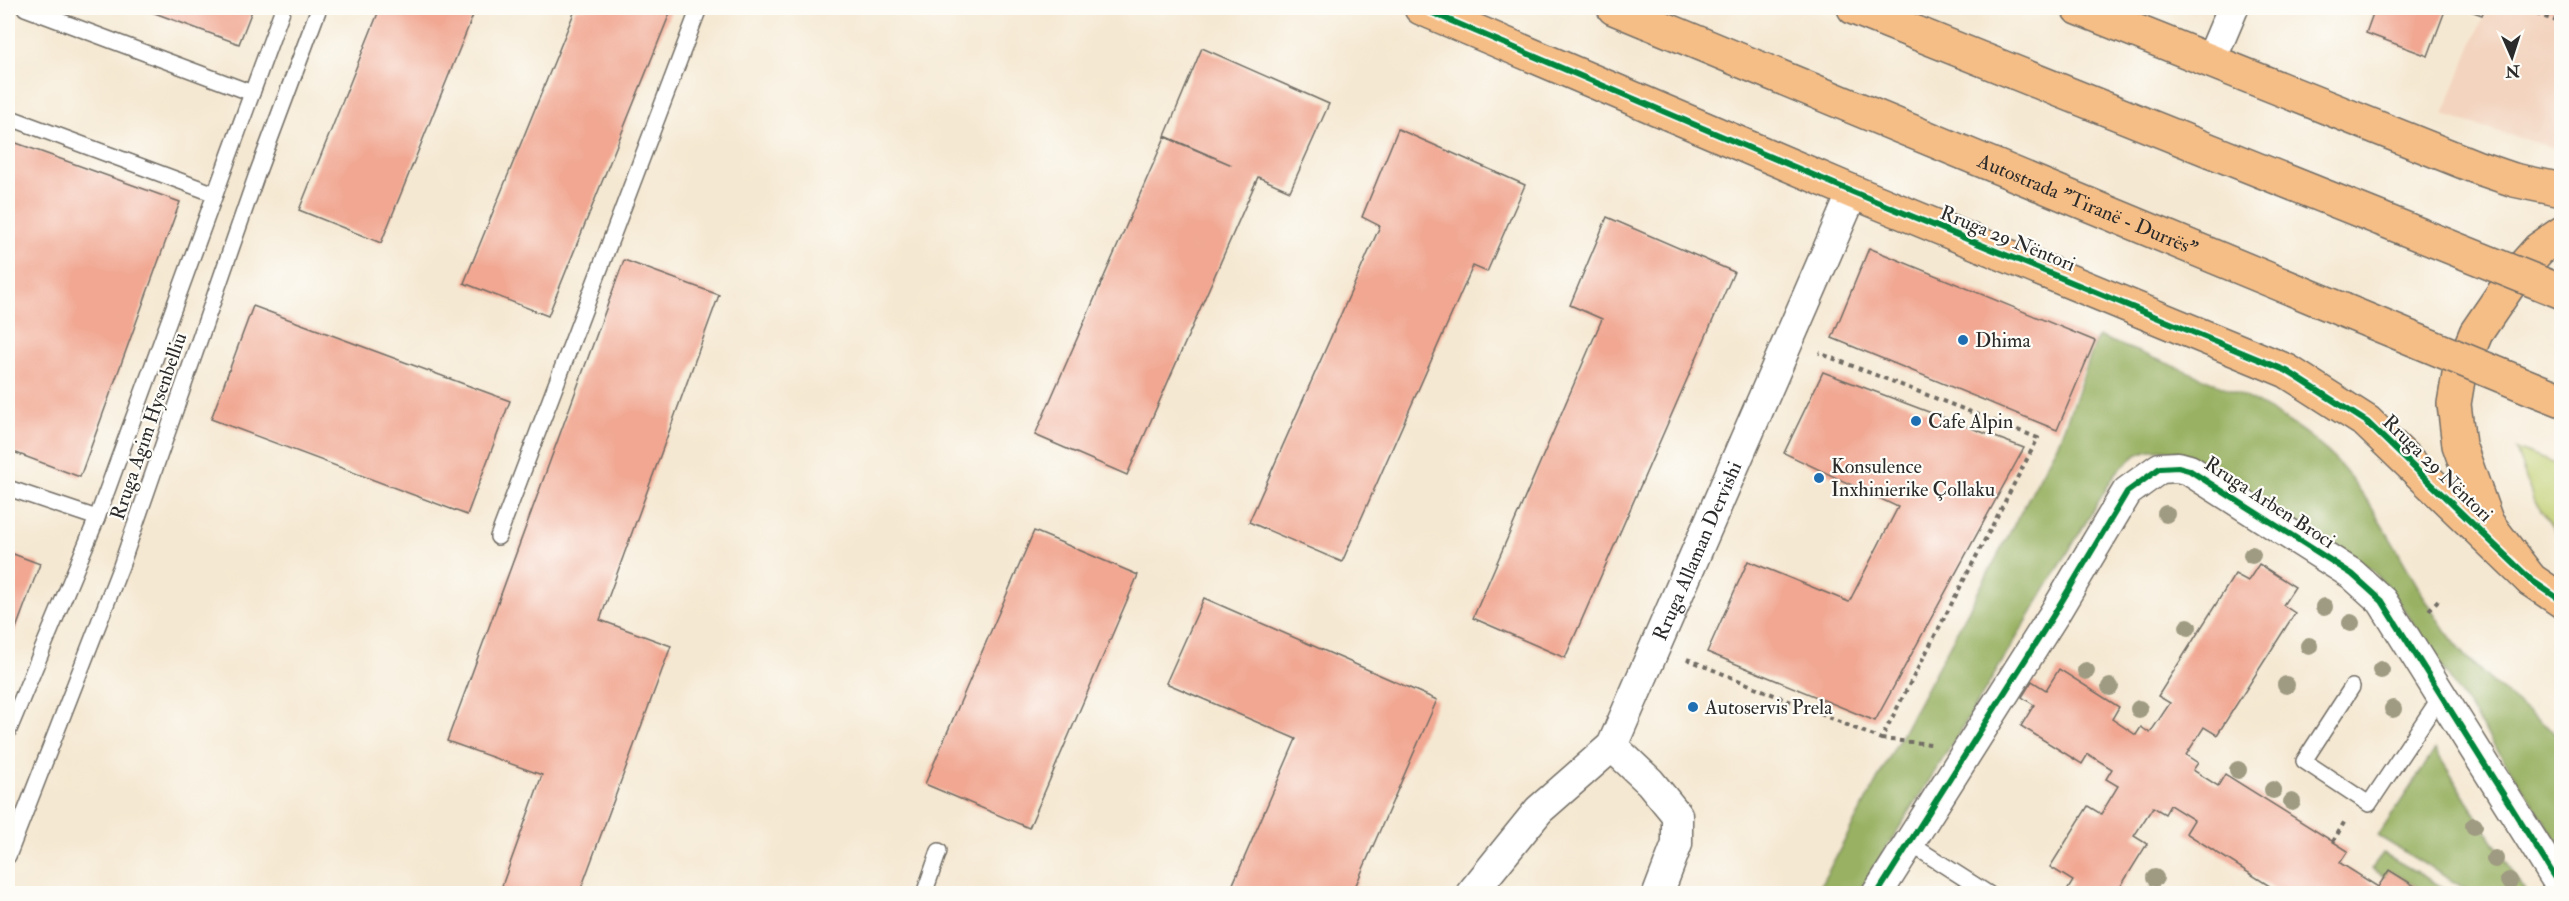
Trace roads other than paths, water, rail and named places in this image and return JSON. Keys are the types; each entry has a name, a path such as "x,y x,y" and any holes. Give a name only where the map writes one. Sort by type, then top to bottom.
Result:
{"main road":[{"name":"Rruga 29 Nëntori","path":"1420,8 1853,192 2287,371 2367,422 2531,580"},
{"name":"Autostrada \"Tiranë - Durrës\"","path":"1614,8 2548,394"},
{"path":"1854,8 2562,292"},
{"path":"2078,8 2476,167 2514,180 2562,190"},
{"path":"2562,233 2539,249 2515,276 2475,333 2458,374 2454,404 2459,445 2487,523 2531,580 2562,601"}],"street":[{"path":"2211,60 2233,8"},
{"name":"Rruga Allaman Dervishi","path":"1612,746 1853,192"},
{"name":"Rruga Arben Broci","path":"1876,894 2127,492 2160,468 2178,467 2189,470 2352,574 2382,601 2562,888"},
{"path":"1471,894 1539,810 1612,746 1650,782 1677,815 1677,844 1658,894"}],"lane":[{"path":"25,8 252,93"},
{"path":"8,732 97,518 283,8"},
{"name":"Rruga Agim Hysenbelliu","path":"8,856 121,566 257,174 319,8"},
{"path":"498,537 699,8"},
{"path":"8,117 215,195"},
{"path":"8,488 97,518"},
{"path":"2352,687 2304,761 2369,804 2440,696"},
{"path":"1909,843 1989,894"},
{"path":"924,894 939,851"}],"place":[{"name":"Dhima","path":"1963,340"},
{"name":"Cafe Alpin","path":"1916,421"},
{"name":"Konsulence Inxhinierike Çollaku","path":"1819,478"},
{"name":"Autoservis Prela","path":"1693,707"}]}
